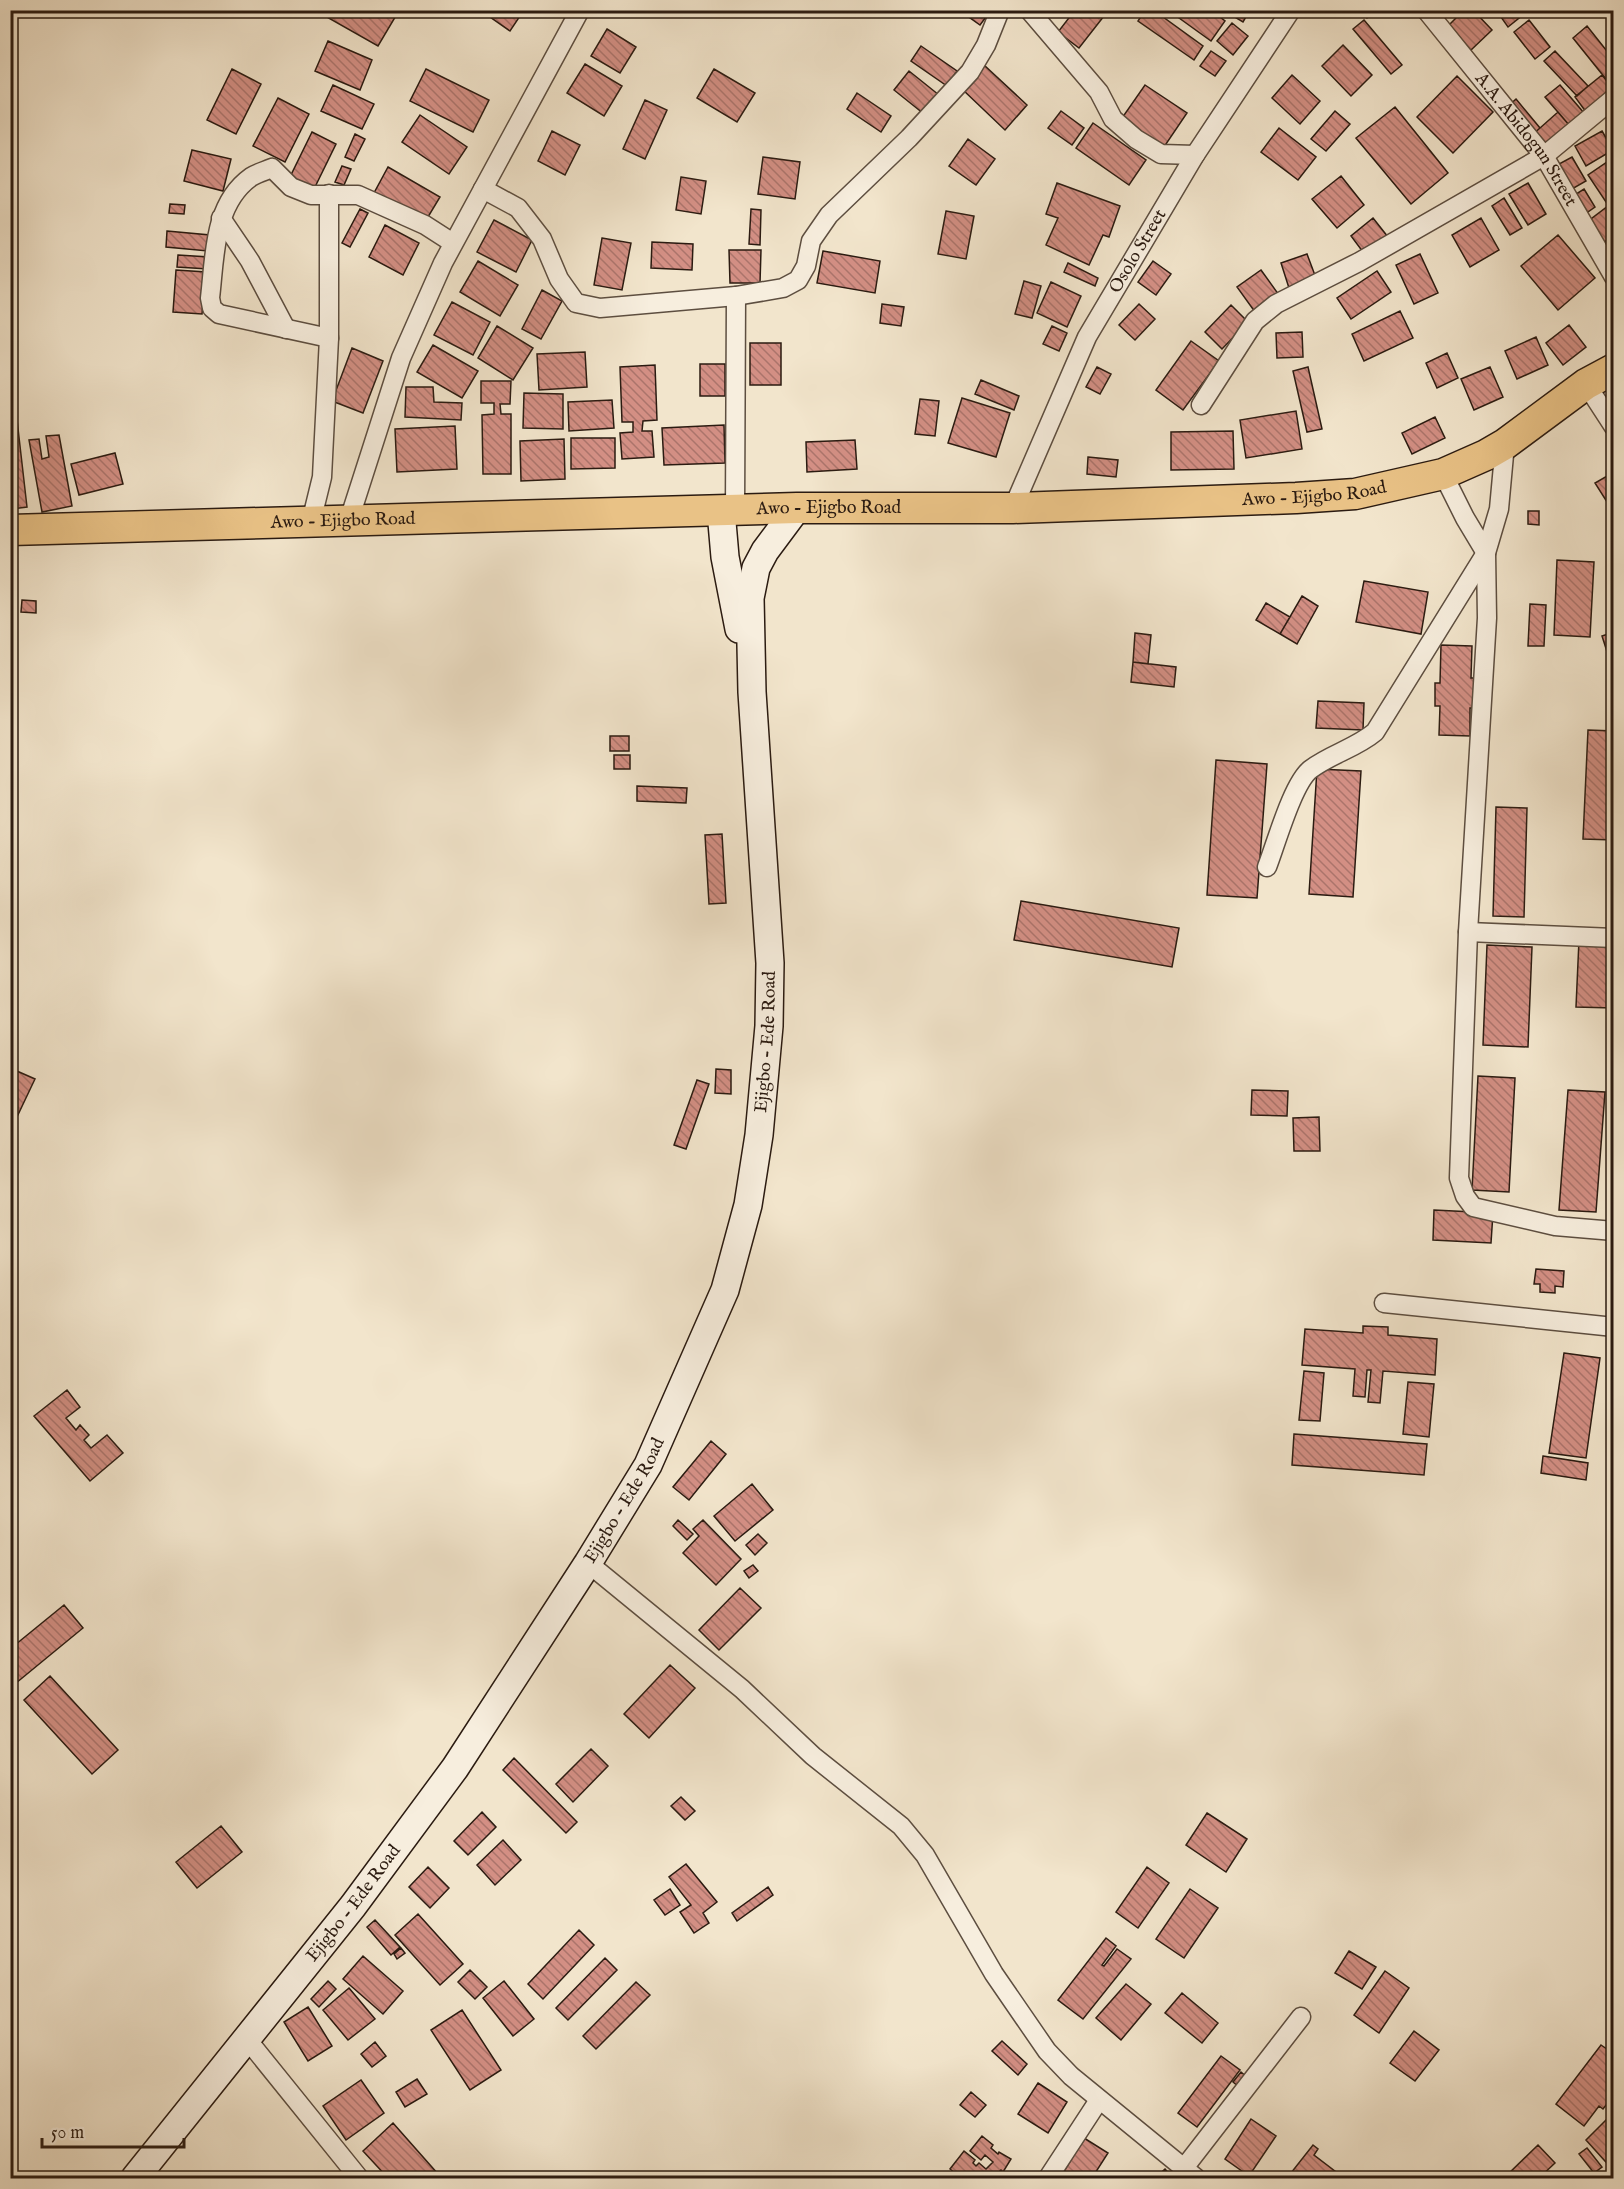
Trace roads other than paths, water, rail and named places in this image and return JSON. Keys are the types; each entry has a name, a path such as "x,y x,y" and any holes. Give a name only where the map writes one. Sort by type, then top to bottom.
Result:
{"main road":[{"name":"Awo - Ejigbo Road","path":"10,530 797,508 1013,508 1355,494 1443,474 1505,444 1586,384 1614,369"},
{"name":"Ejigbo - Ede Road","path":"135,2178 353,1906 455,1768 588,1563 648,1465 725,1290 748,1205 759,1136 769,1026 770,963 752,692 750,598 756,568 765,551 797,508"},
{"name":"Ejigbo - Ede Road","path":"728,510 725,557 752,692"}],"street":[{"path":"349,520 402,358 453,243 580,10"},
{"path":"483,189 518,208 542,239 559,279 576,303 600,308 736,296 783,288 798,280 806,266 811,241 829,215 909,138 970,72 986,45 1000,10"},
{"path":"1029,10 1099,92 1113,119 1136,139 1161,154 1195,155"},
{"name":"Osolo Street","path":"1013,508 1088,337 1195,155 1291,10"},
{"name":"A.A. Abidogun Street","path":"1426,10 1544,156 1614,277"},
{"path":"1201,405 1255,321 1276,304 1359,262 1544,156 1614,98"},
{"path":"329,338 219,314 212,308 210,298 220,218 232,196 251,177 272,168 291,187 311,195 358,195 425,225 453,243"},
{"path":"311,522 322,477 329,338 329,194"},
{"path":"220,218 250,261 286,328"},
{"path":"728,510 736,296"},
{"path":"1586,384 1614,427"},
{"path":"1267,867 1299,782 1310,770 1362,743 1375,732 1486,553 1499,509 1505,444"},
{"path":"1443,474 1486,553 1487,618 1468,932 1459,1178 1465,1196 1473,1207 1555,1226 1614,1231"},
{"path":"1468,932 1614,938"},
{"path":"1384,1303 1614,1327"},
{"path":"588,1563 741,1689 813,1756 901,1826 926,1855 994,1974 1047,2051 1099,2100 1190,2173 1301,2017"},
{"path":"246,2038 359,2178"},
{"path":"1048,2178 1099,2100"}]}
